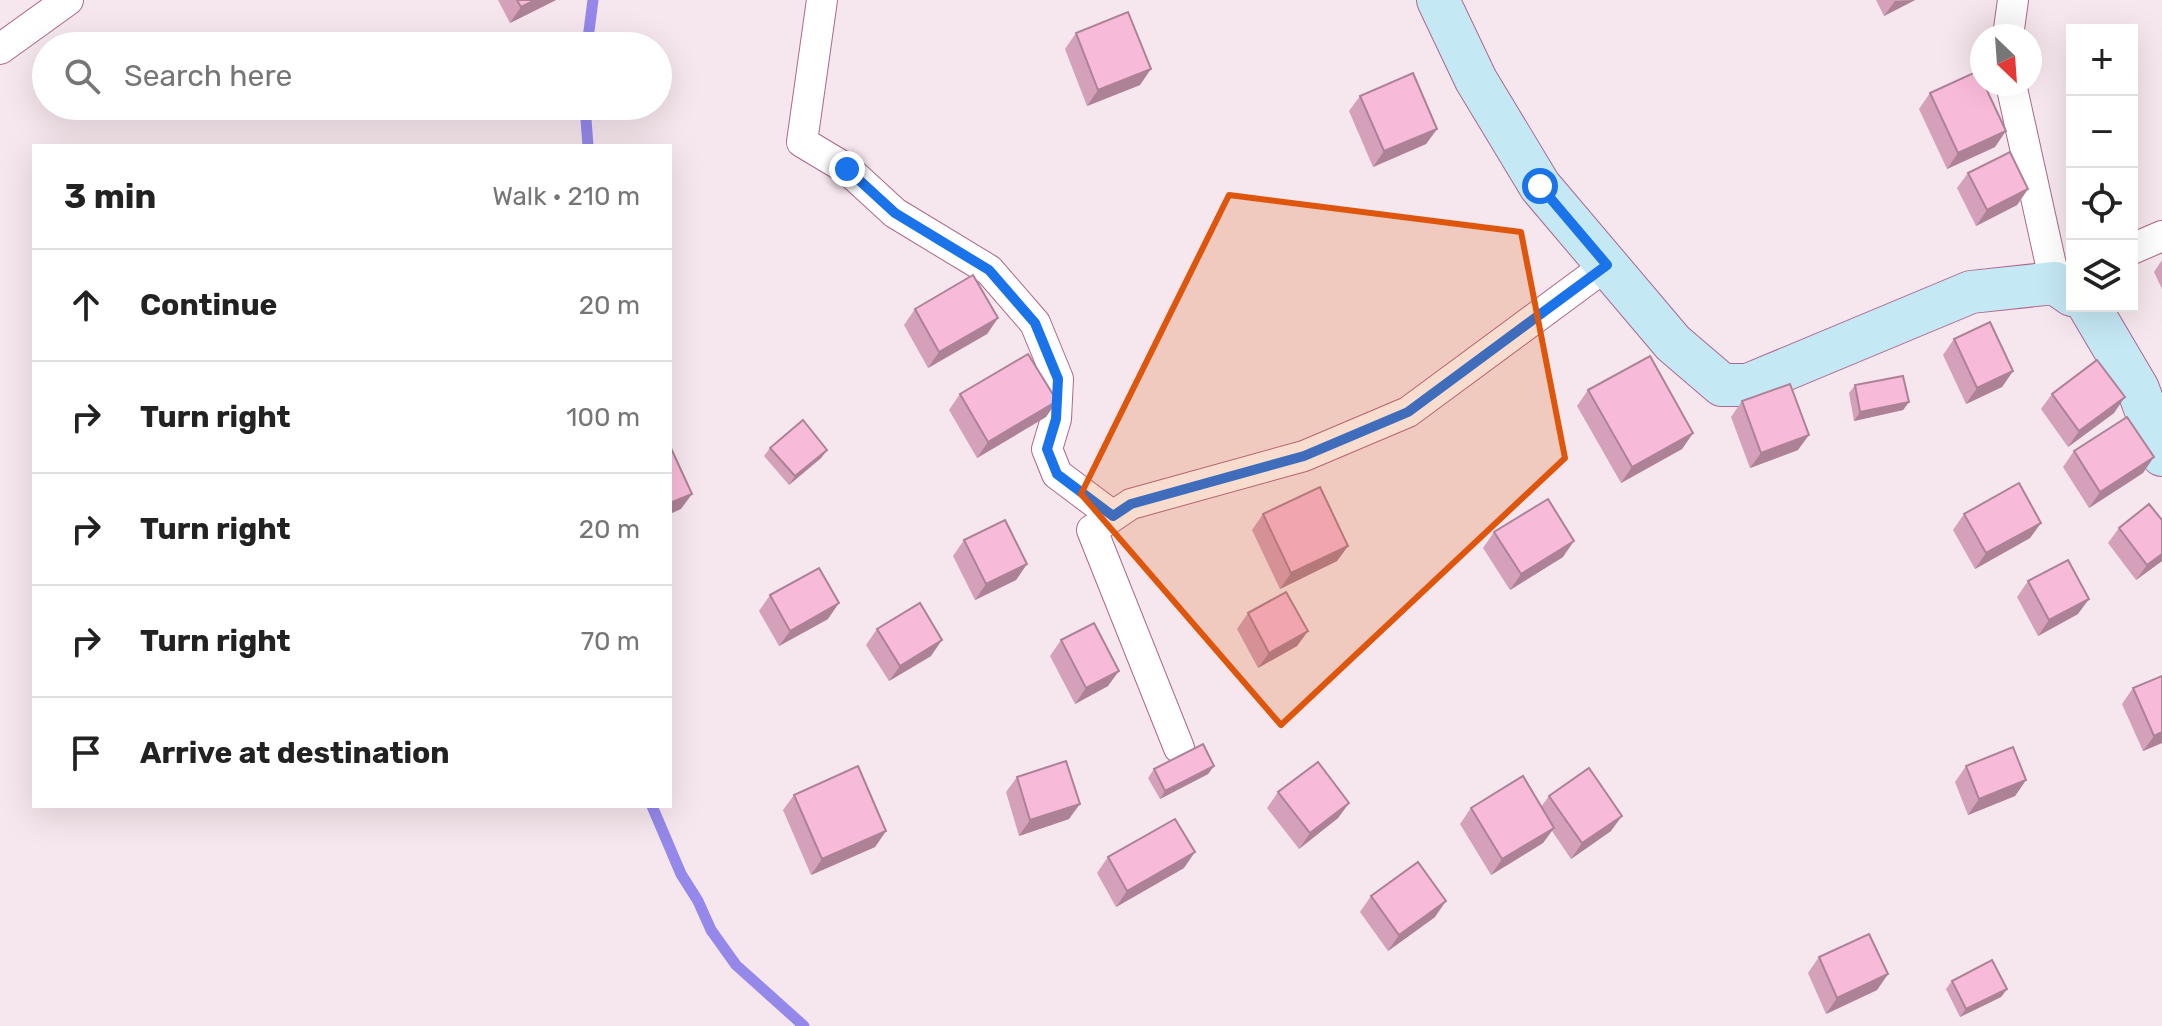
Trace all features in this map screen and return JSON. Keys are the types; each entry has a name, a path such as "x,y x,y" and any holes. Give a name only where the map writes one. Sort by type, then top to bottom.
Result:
{"street":[{"path":"0,49 68,0"},
{"path":"822,0 802,142 847,169 895,213 989,270 1035,323 1058,379 1056,419 1047,449 1057,474 1113,516"},
{"path":"1438,0 1476,80 1540,186 1673,343 1722,385 1748,385 1971,292 2066,285 2014,96"},
{"path":"2010,24 2013,0"},
{"path":"2138,246 2162,236"},
{"path":"1179,748 1092,530 1131,504 1304,456 1408,412 1607,265"},
{"path":"2093,312 2138,389 2162,455"}],"highlighted area":[{"path":"1229,195 1521,232 1565,458 1281,725 1081,494"}],"building":[{"path":"517,0 535,0 521,7"},
{"path":"1128,12 1151,69 1098,90 1076,33"},
{"path":"1413,73 1437,129 1384,151 1360,96"},
{"path":"1970,75 1970,96 1990,96 2006,131 1958,153 1930,93"},
{"path":"2010,152 2028,189 1987,210 1968,173"},
{"path":"973,275 998,318 939,352 915,309"},
{"path":"1990,322 2013,371 1977,388 1954,339"},
{"path":"1028,354 1057,401 988,442 960,394"},
{"path":"1650,356 1693,433 1632,467 1588,390"},
{"path":"2097,360 2125,397 2079,431 2052,394"},
{"path":"1903,376 1909,402 1860,412 1855,385"},
{"path":"1790,384 1809,435 1761,453 1742,401"},
{"path":"2127,417 2154,457 2100,492 2074,451"},
{"path":"803,420 827,450 795,476 770,448"},
{"path":"672,450 692,494 672,502"},
{"path":"2019,483 2041,523 1986,553 1964,514"},
{"path":"1320,487 1348,546 1291,573 1263,514"},
{"path":"1548,499 1574,541 1521,574 1494,532"},
{"path":"2149,504 2162,520 2162,554 2147,565 2119,528"},
{"path":"1005,520 1027,564 986,584 964,540"},
{"path":"2068,560 2089,599 2049,620 2028,581"},
{"path":"819,568 839,603 790,631 770,595"},
{"path":"1286,592 1308,631 1269,653 1248,613"},
{"path":"920,603 942,640 900,666 877,629"},
{"path":"1094,623 1119,671 1086,688 1061,640"},
{"path":"2162,676 2162,732 2154,736 2133,688"},
{"path":"1203,744 1214,766 1165,791 1154,769"},
{"path":"2013,747 2026,780 1979,799 1966,766"},
{"path":"1066,761 1080,804 1030,820 1017,777"},
{"path":"1318,762 1349,803 1310,833 1278,792"},
{"path":"858,766 886,831 822,859 794,795"},
{"path":"1589,768 1622,816 1582,843 1549,796"},
{"path":"1523,776 1554,828 1502,859 1471,808"},
{"path":"1175,819 1195,852 1127,891 1108,857"},
{"path":"1418,862 1446,901 1399,935 1371,896"},
{"path":"1869,934 1888,974 1837,998 1819,957"},
{"path":"1992,960 2007,989 1966,1009 1952,981"}],"waterway":[{"path":"589,32 593,0"},
{"path":"586,120 588,144"},
{"path":"653,808 681,874 711,930 736,965 804,1026"}],"route":[{"path":"847,169 895,213 989,270 1035,323 1058,379 1056,419 1047,449 1057,474 1113,516 1131,504 1304,456 1408,412 1607,265 1540,186"}]}
